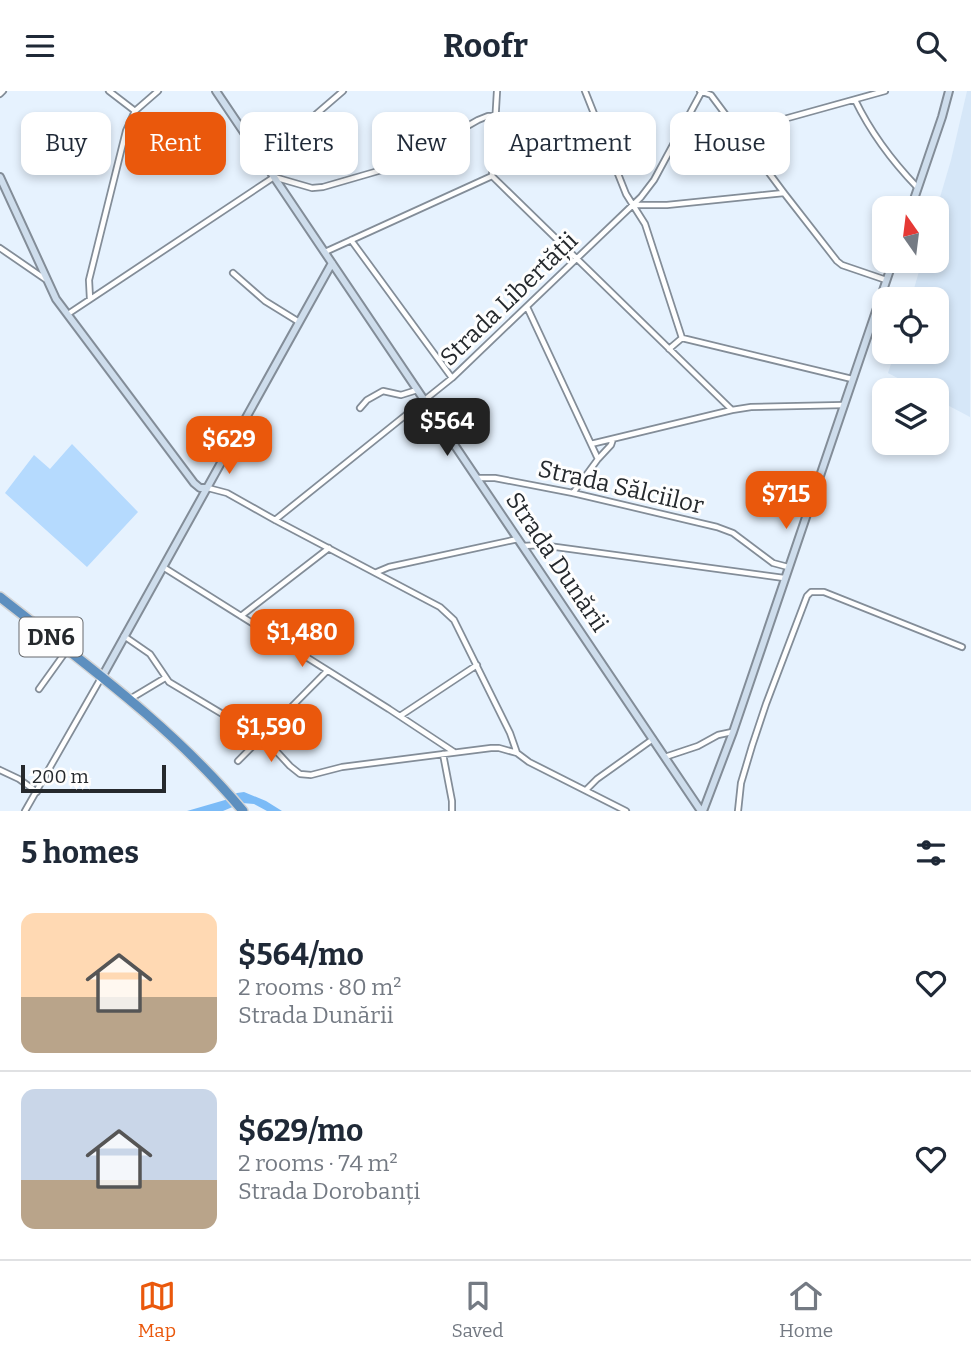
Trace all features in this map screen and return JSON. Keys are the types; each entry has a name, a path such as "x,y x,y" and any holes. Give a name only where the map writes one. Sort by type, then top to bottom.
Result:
{"highway":[{"name":"DN6","path":"0,597 173,737 243,811"}],"main road":[{"name":"Strada Dunării","path":"216,91 240,126"},
{"path":"915,196 949,91"},
{"path":"0,177 56,299 194,483 201,488 207,488"},
{"name":"Strada Dunării","path":"274,177 702,811"},
{"path":"102,677 332,263"},
{"path":"702,811 733,732 889,273"}],"street":[{"path":"109,91 135,111"},
{"path":"90,299 89,280 126,131 135,111 158,91"},
{"path":"319,112 343,91"},
{"path":"495,112 497,91"},
{"path":"585,91 626,194 645,224 682,338"},
{"path":"701,91 710,95 723,112"},
{"name":"Strada Libertății","path":"275,520 452,378 633,205 654,180 701,91"},
{"path":"790,118 885,91"},
{"path":"855,100 886,149 918,188"},
{"path":"68,314 274,177 312,188 358,177 399,165 484,117"},
{"path":"771,175 842,265 886,280"},
{"path":"325,252 492,176 732,410"},
{"path":"633,205 652,206 784,193"},
{"path":"351,240 452,378"},
{"path":"0,248 48,281"},
{"path":"233,273 265,301 299,322"},
{"path":"527,307 597,459"},
{"path":"669,349 682,338"},
{"path":"682,338 852,380"},
{"path":"360,408 367,400 383,391 401,395 417,390"},
{"path":"591,443 751,407 844,405"},
{"path":"573,493 597,459 611,445 612,439"},
{"name":"Strada Sălciilor","path":"477,478 495,478 573,493 717,527 733,533 773,563 788,567"},
{"path":"207,488 227,493 440,607 454,620 510,733 517,753"},
{"path":"377,572 388,567 518,539"},
{"path":"523,546 541,545 784,578"},
{"path":"241,616 329,548"},
{"path":"162,566 454,753"},
{"path":"738,811 744,773 766,704 811,591 824,592 962,647"},
{"path":"124,636 150,654 165,678 261,738 296,772 306,775 342,767 499,748 517,753 529,762 626,811"},
{"path":"39,689 67,650"},
{"path":"400,716 477,665"},
{"path":"238,761 327,671"},
{"path":"25,811 102,677"},
{"path":"129,699 165,678"},
{"path":"665,757 698,746 718,735 733,732"},
{"path":"586,790 653,739"},
{"path":"443,754 452,811"},
{"path":"0,770 37,792"}],"shaded area":[{"path":"967,91 971,91 970,417 949,406 949,378 897,378 888,373 891,364 949,364 949,287 914,287 919,273 949,273 949,196 940,196"},
{"path":"72,444 138,512 87,567 5,493 34,455 50,469"},
{"path":"244,792 282,811 267,811 254,804 242,803 223,811 187,811 225,800"}]}
